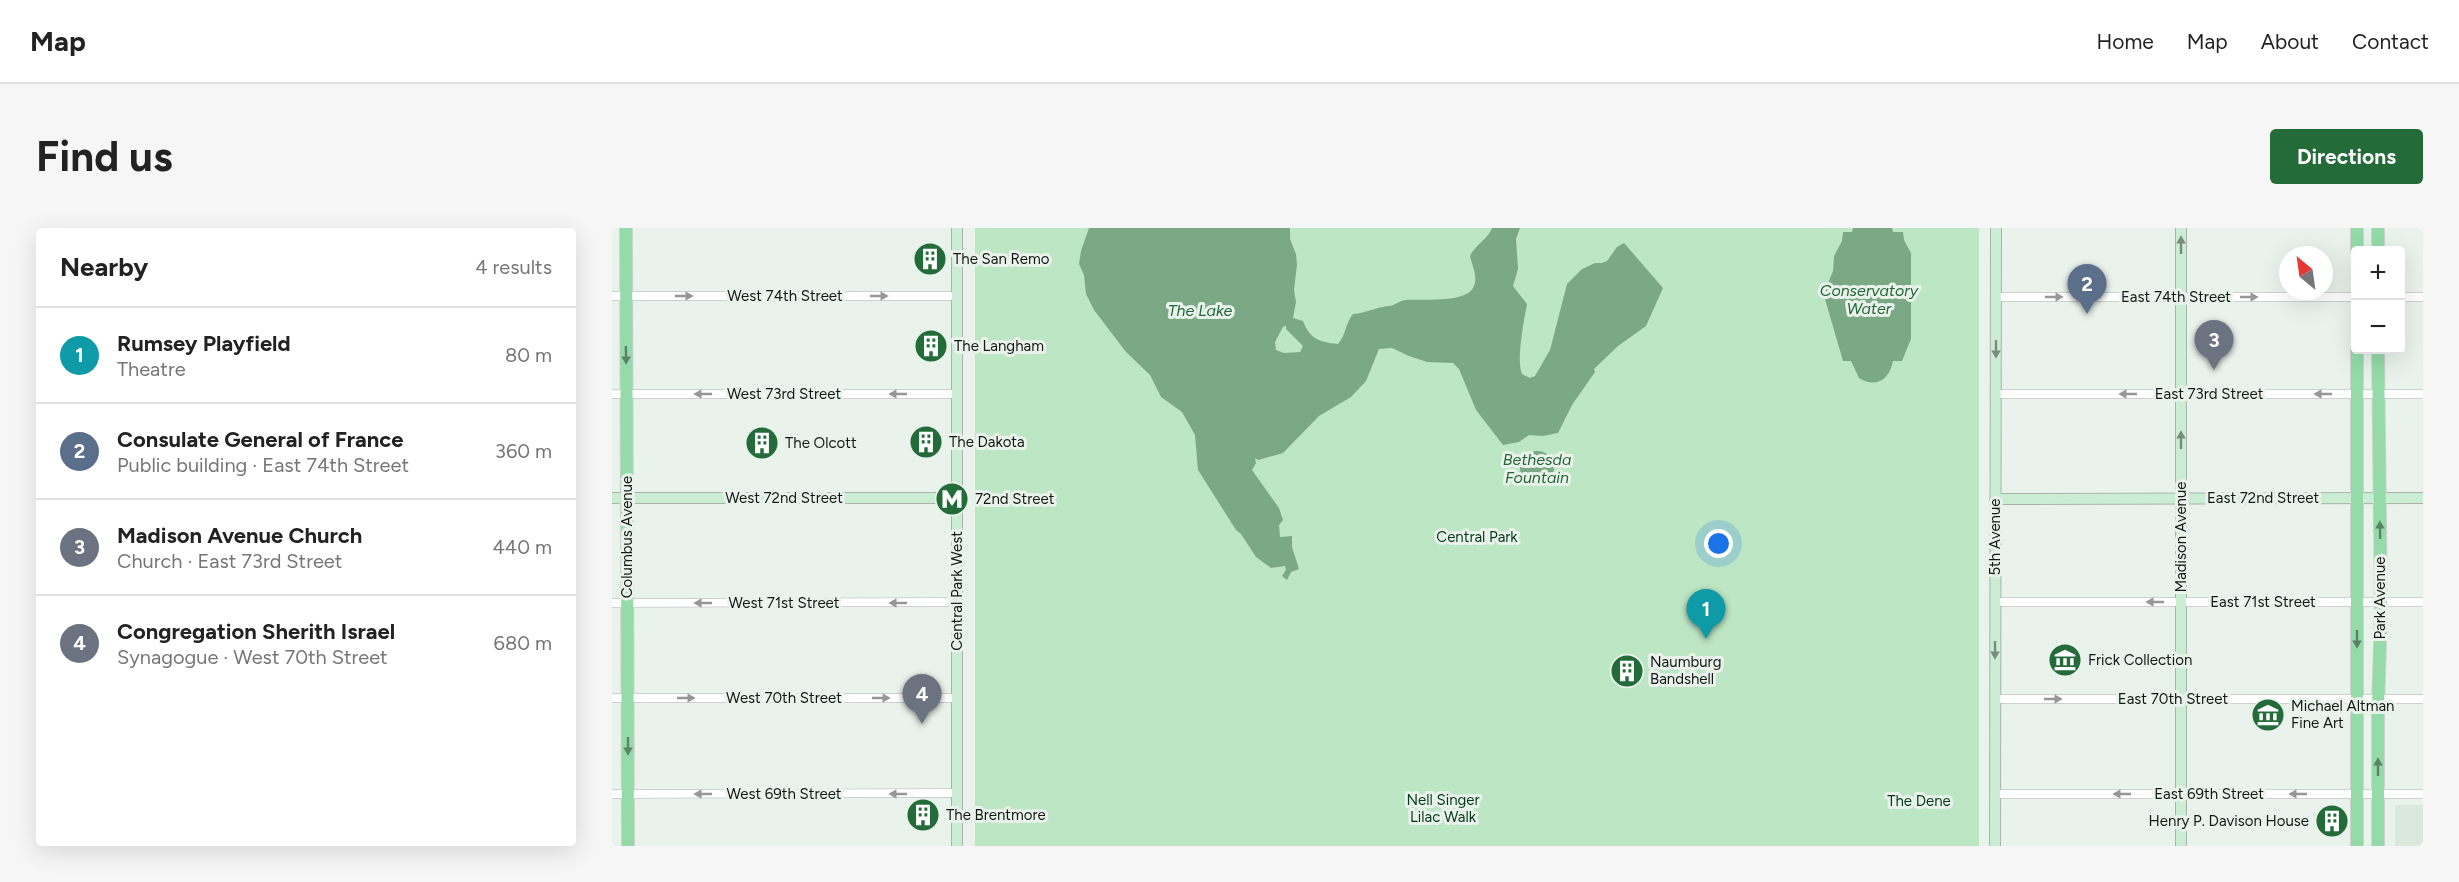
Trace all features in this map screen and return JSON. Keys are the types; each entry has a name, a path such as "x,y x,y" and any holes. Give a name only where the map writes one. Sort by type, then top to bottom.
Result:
{"main road":[{"name":"Columbus Avenue","path":"626,228 628,846"},
{"name":"Central Park West","path":"957,228 957,846"},
{"name":"5th Avenue","path":"1995,846 1996,228"},
{"name":"Madison Avenue","path":"2181,228 2181,846"},
{"path":"2357,228 2357,246"},
{"path":"2378,228 2378,246"},
{"name":"Park Avenue","path":"2357,354 2357,846"},
{"name":"Park Avenue","path":"2378,354 2381,601 2378,846"},
{"name":"West 72nd Street","path":"612,498 957,498"},
{"name":"East 72nd Street","path":"1995,499 2423,498"}],"street":[{"name":"West 74th Street","path":"612,296 957,296"},
{"name":"East 74th Street","path":"1996,297 2351,297"},
{"path":"2405,297 2423,297"},
{"name":"East 73rd Street","path":"1996,394 2423,393"},
{"name":"West 73rd Street","path":"612,394 957,394"},
{"name":"West 71st Street","path":"612,603 957,602"},
{"name":"East 71st Street","path":"1995,602 2423,602"},
{"name":"West 70th Street","path":"612,698 957,698"},
{"name":"East 70th Street","path":"1995,699 2423,699"},
{"name":"West 69th Street","path":"612,795 957,794"},
{"name":"East 69th Street","path":"1995,794 2423,794"}],"shaded area":[{"path":"2395,805 2423,805 2423,846 2395,846"}],"green space":[{"name":"Central Park","path":"975,228 1979,228 1979,846 975,846"}],"water":[{"name":"The Lake","path":"1089,228 1290,228 1290,239 1296,254 1297,265 1293,318 1303,321 1312,336 1338,344 1353,314 1391,306 1404,300 1452,298 1468,293 1475,284 1470,256 1475,249 1492,228 1520,228 1516,239 1518,269 1513,286 1527,304 1521,340 1520,368 1522,374 1530,378 1535,376 1550,350 1567,284 1582,269 1607,261 1617,247 1624,243 1663,288 1646,326 1618,346 1594,369 1595,372 1572,405 1558,433 1543,436 1529,435 1519,442 1503,445 1476,410 1459,369 1453,363 1427,362 1392,348 1379,349 1366,381 1351,397 1319,416 1283,453 1258,460 1255,458 1256,463 1252,470 1279,508 1283,520 1279,525 1280,537 1292,536 1292,547 1299,569 1291,572 1287,580 1282,576 1286,570 1285,566 1271,568 1256,557 1236,530 1198,470 1195,435 1182,412 1161,397 1150,375 1126,352 1094,310 1086,294 1084,275 1079,264","holes":["1286,326 1286,329 1303,346 1300,352 1284,353 1276,350 1275,342 1283,327"]},
{"name":"Conservatory Water","path":"1853,228 1892,228 1893,232 1903,232 1904,240 1911,253 1911,339 1902,361 1893,361 1885,377 1871,383 1859,378 1851,361 1843,361 1825,299 1826,288 1833,271 1834,256 1842,241 1843,232 1852,232"},
{"name":"Bethesda Fountain","path":"1537,451 1549,456 1554,468 1549,480 1537,485 1525,480 1520,468 1525,456"}],"place":[{"name":"The San Remo","path":"930,259"},
{"name":"Consulate General of France","path":"2087,314"},
{"name":"The Langham","path":"931,346"},
{"name":"Madison Avenue Church","path":"2214,370"},
{"name":"The Dakota","path":"926,442"},
{"name":"The Olcott","path":"762,443"},
{"name":"72nd Street","path":"952,499"},
{"name":"Rumsey Playfield","path":"1706,639"},
{"name":"Frick Collection","path":"2065,660"},
{"name":"Naumburg Bandshell","path":"1627,671"},
{"name":"Michael Altman Fine Art","path":"2268,715"},
{"name":"Congregation Sherith Israel","path":"922,724"},
{"name":"The Brentmore","path":"923,815"},
{"name":"Henry P. Davison House","path":"2332,821"}],"park label":[{"name":"The Dene","path":"1919,801"},
{"name":"Nell Singer Lilac Walk","path":"1443,808"}]}
